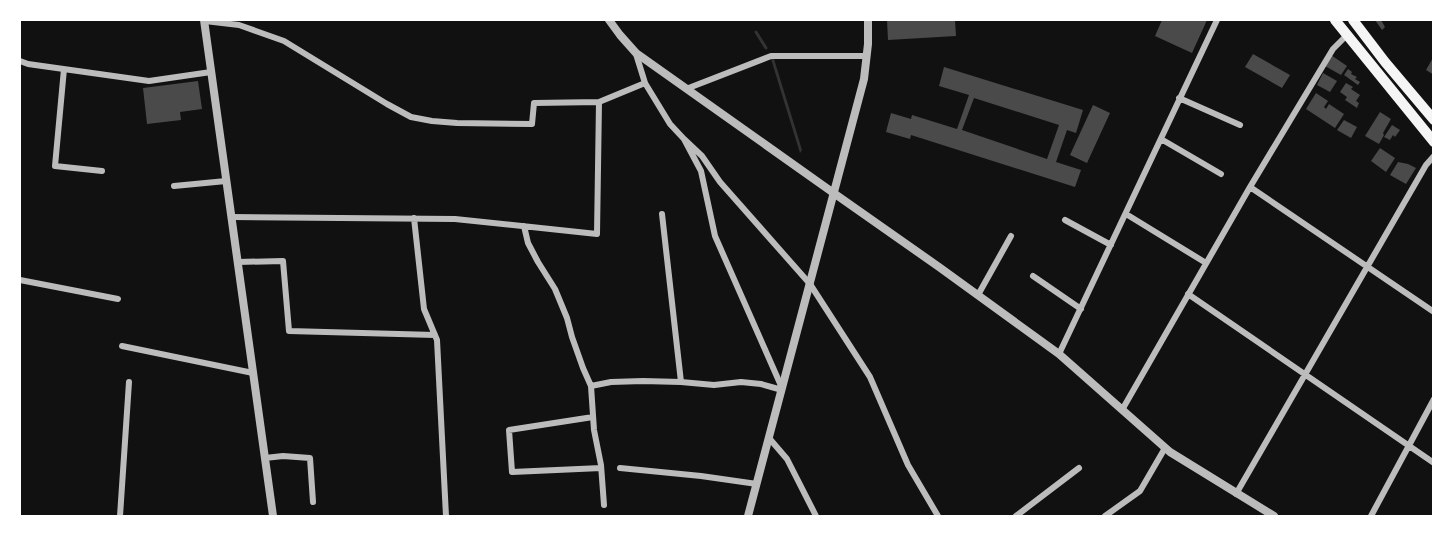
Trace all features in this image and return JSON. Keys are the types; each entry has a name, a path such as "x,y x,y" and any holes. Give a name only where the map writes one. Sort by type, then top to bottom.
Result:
{"main road":[{"path":"1335,20 1434,142"},
{"path":"1353,20 1434,120"}],"street":[{"path":"273,516 205,20 239,25 284,41 411,117 432,121 532,123 534,103 599,102 645,83"},
{"path":"609,20 636,53 1059,354 1165,448 1274,516"},
{"path":"748,516 864,79 868,20"},
{"path":"1059,354 1218,20"},
{"path":"1122,410 1250,187 1333,49 1347,35"},
{"path":"636,53 645,83 670,124 702,156 720,182 810,284 870,377 908,465 938,516"},
{"path":"686,89 771,56 867,56"},
{"path":"20,61 149,81 211,72"},
{"path":"64,69 55,166 102,171"},
{"path":"1179,98 1240,125"},
{"path":"231,217 455,219 597,234 599,102"},
{"path":"684,139 701,171 715,236 782,390"},
{"path":"1161,139 1221,174"},
{"path":"1236,494 1426,165 1434,156"},
{"path":"174,186 226,181"},
{"path":"1250,187 1434,312"},
{"path":"662,214 681,382"},
{"path":"1126,214 1206,263"},
{"path":"414,218 424,309 437,340 446,516"},
{"path":"1065,220 1111,245"},
{"path":"524,226 528,243 555,289 591,386 604,505"},
{"path":"978,295 1011,236"},
{"path":"238,262 283,261 289,331 435,335"},
{"path":"1033,276 1081,309"},
{"path":"20,280 118,299"},
{"path":"1188,294 1434,463"},
{"path":"122,346 253,373"},
{"path":"591,386 611,382 643,381 714,385 741,382 782,390"},
{"path":"120,516 129,382"},
{"path":"1371,516 1434,399"},
{"path":"593,417 509,430 512,472 601,468"},
{"path":"769,438 787,459 816,516"},
{"path":"1105,516 1140,490 1165,448"},
{"path":"265,458 283,456 310,458 313,502"},
{"path":"620,468 757,484"},
{"path":"1016,516 1079,468"}],"shaded area":[{"path":"771,59 774,59 802,150 800,153"}],"building":[{"path":"887,20 955,20 956,36 888,40"},
{"path":"1162,20 1207,20 1192,53 1155,36"},
{"path":"1375,20 1381,20 1385,27 1382,30"},
{"path":"1253,54 1290,75 1282,88 1245,67"},
{"path":"1331,55 1347,66 1341,75 1325,66"},
{"path":"1434,56 1434,75 1426,70"},
{"path":"944,67 1083,110 1076,133 1067,130 1056,162 1081,170 1075,187 911,135 910,139 886,132 891,113 911,119 912,115 957,129 969,95 939,86","holes":["974,98 1059,125 1047,159 962,130"]},
{"path":"1348,69 1357,77 1355,79 1360,82 1358,85 1344,75"},
{"path":"1323,73 1337,81 1330,92 1317,85"},
{"path":"198,81 202,109 180,112 181,120 147,124 143,88"},
{"path":"1346,83 1360,95 1356,101 1359,103 1357,108 1345,100 1347,97 1340,92"},
{"path":"1316,93 1328,101 1324,107 1326,109 1329,104 1344,114 1335,128 1306,109"},
{"path":"1093,105 1110,113 1087,163 1070,155"},
{"path":"1380,112 1391,119 1379,144 1365,136"},
{"path":"1344,120 1357,127 1351,138 1337,130"},
{"path":"1392,125 1400,130 1390,140 1384,137"},
{"path":"1380,148 1395,158 1386,172 1371,161"},
{"path":"1398,162 1416,168 1406,184 1390,175"}],"waterway":[{"path":"756,32 766,48"}]}
